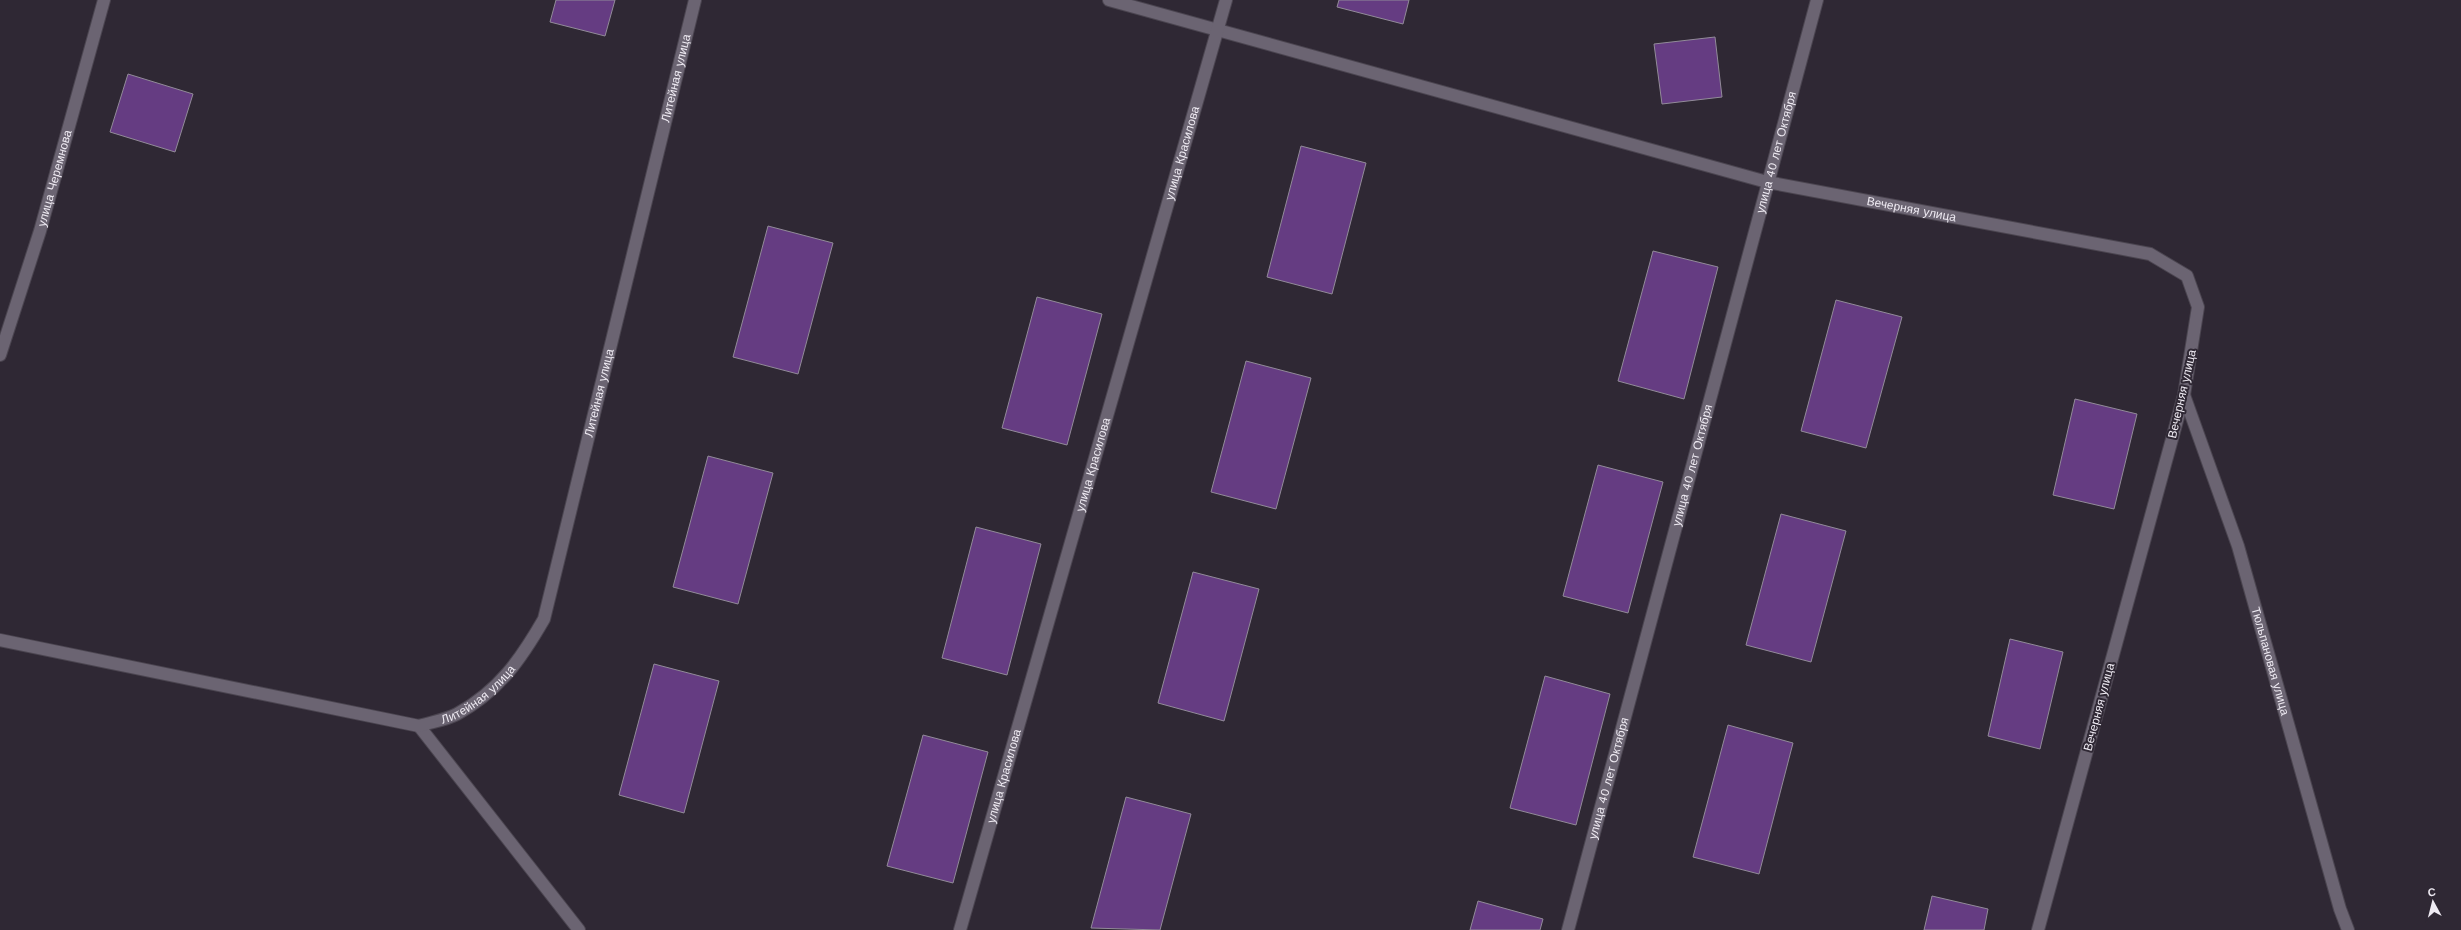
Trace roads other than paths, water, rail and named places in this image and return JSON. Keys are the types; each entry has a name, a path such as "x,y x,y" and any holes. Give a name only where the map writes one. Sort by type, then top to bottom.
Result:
{"street":[{"name":"улица Черемнова","path":"0,355 40,231 104,0"},
{"name":"Литейная улица","path":"419,726 456,714 490,692 521,658 544,619 695,0"},
{"name":"Вечерняя улица","path":"1109,0 1767,182 2150,254 2187,276 2198,307 2184,395 2038,930"},
{"name":"улица Красилова","path":"960,930 1226,0"},
{"name":"улица 40 лет Октября","path":"1568,930 1767,182 1817,0"},
{"name":"Тюльпановая улица","path":"2184,395 2238,546 2338,901 2348,930"},
{"path":"0,640 419,726 579,930"}]}
